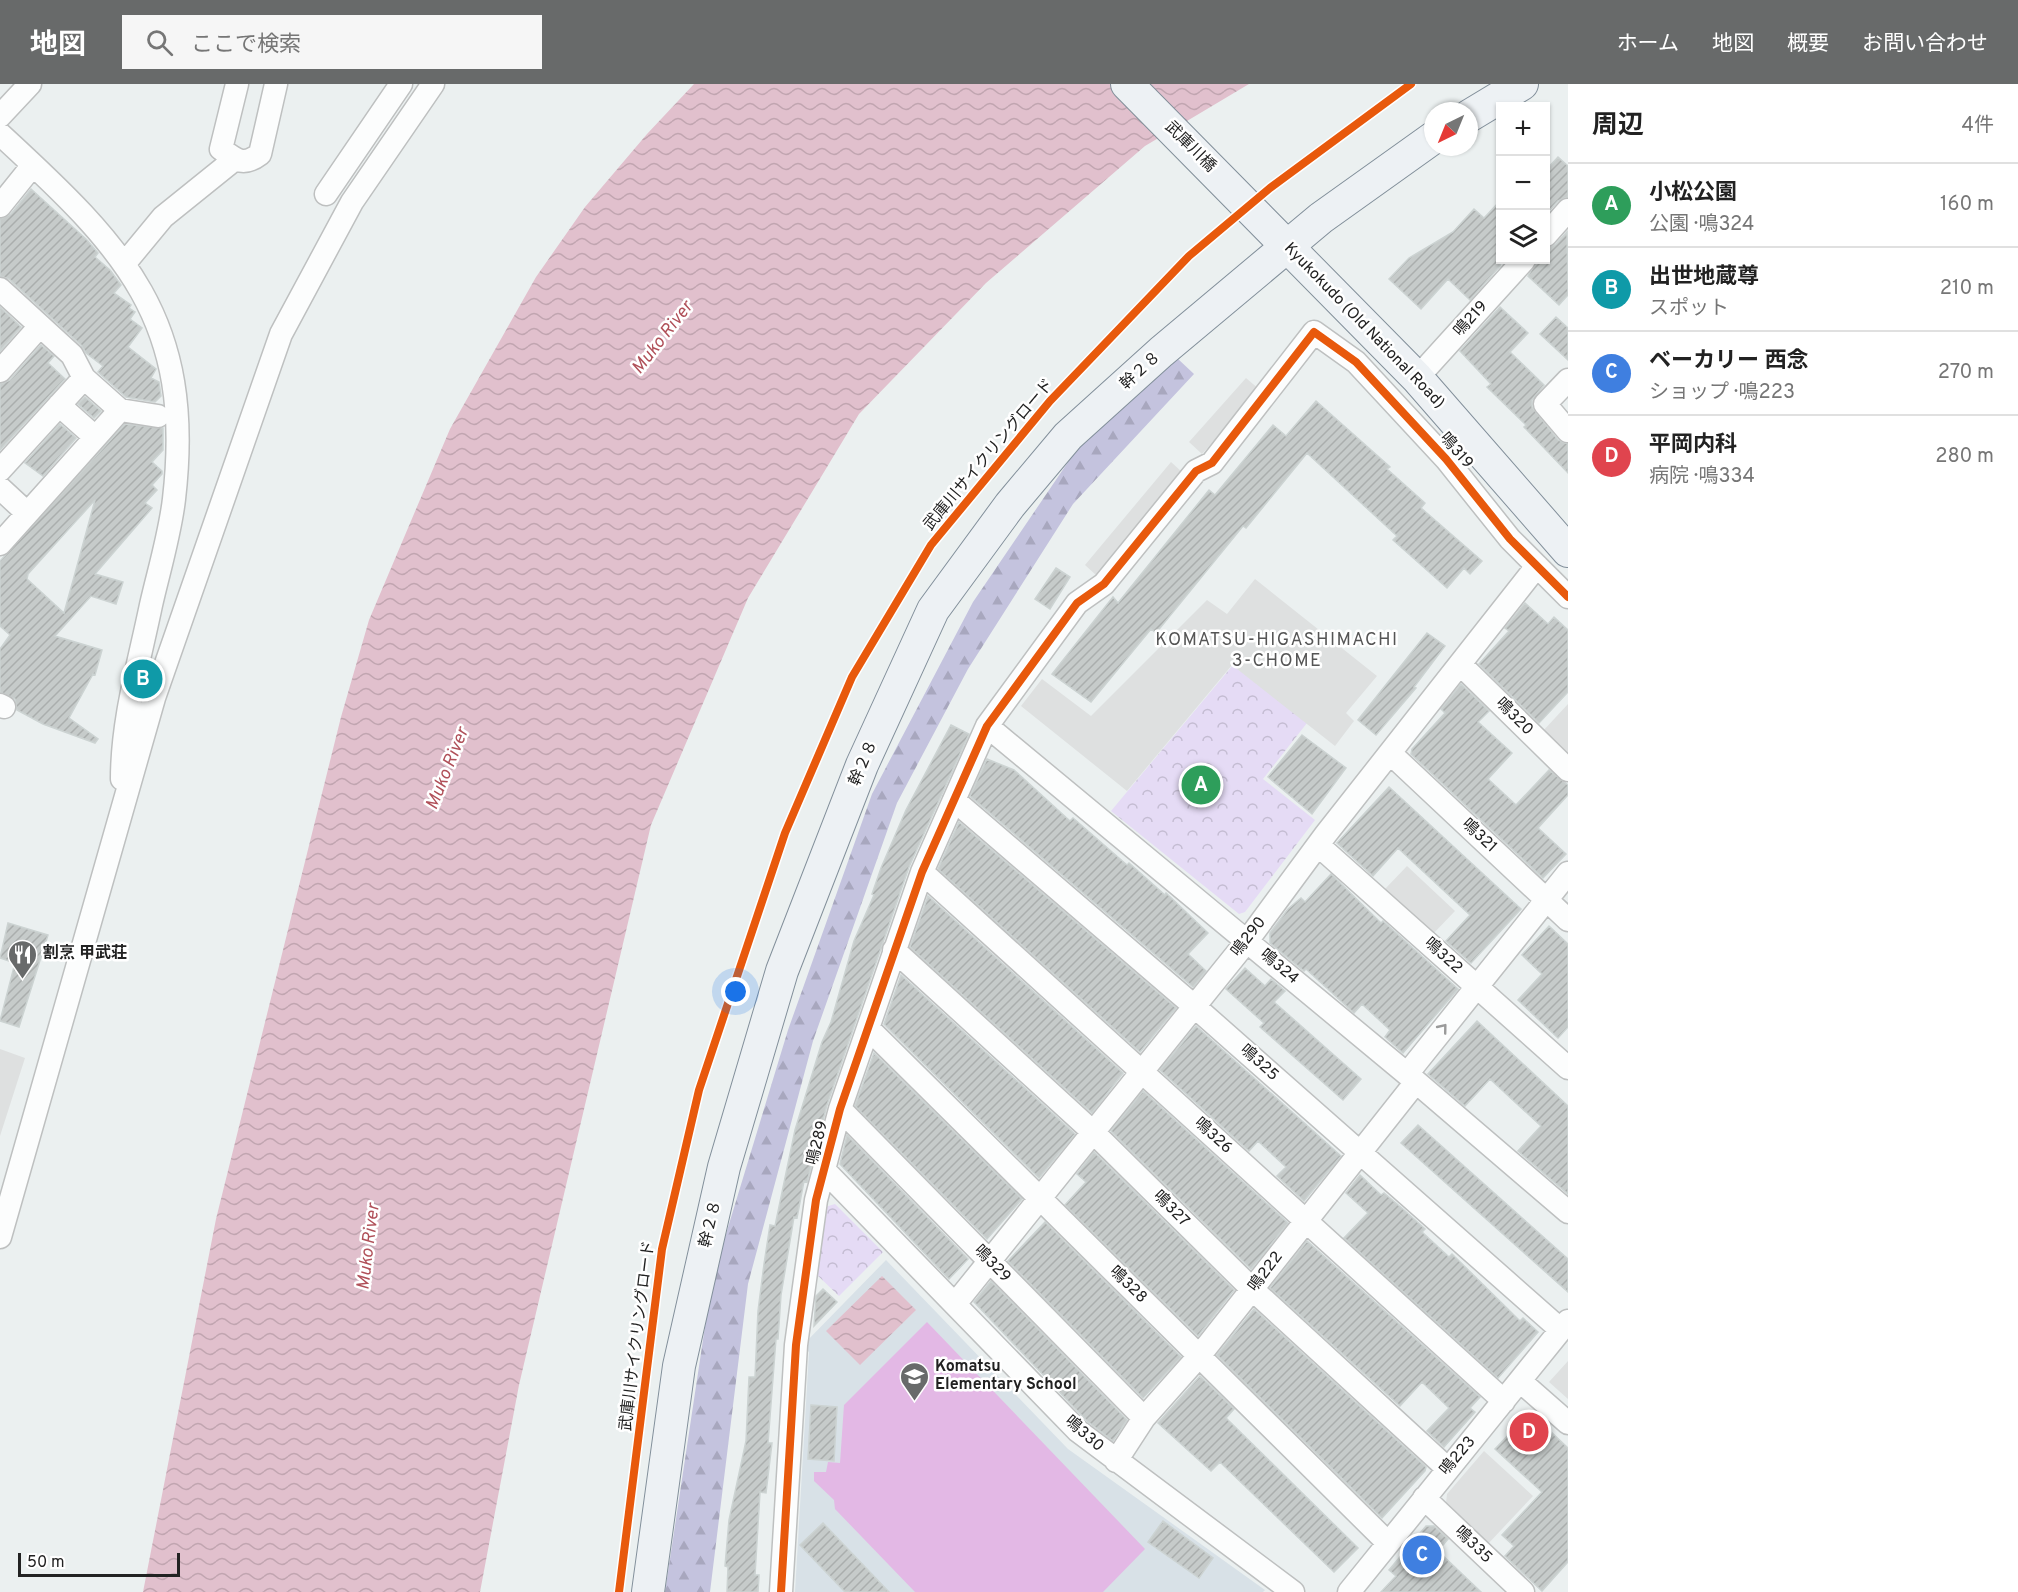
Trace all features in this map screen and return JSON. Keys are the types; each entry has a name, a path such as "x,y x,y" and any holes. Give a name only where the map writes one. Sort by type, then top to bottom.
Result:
{"street":[{"path":"0,117 30,84"},
{"path":"231,88 221,149 239,162 249,162 260,154 276,84"},
{"path":"326,194 401,84"},
{"path":"0,1237 154,698 281,334 352,201 433,84"},
{"name":"武庫川橋","path":"1127,84 1253,211"},
{"path":"1478,111 1522,84"},
{"path":"0,134 72,201 125,263 160,331 177,403 179,439 174,501 123,732 122,784 128,786"},
{"name":"幹２８","path":"648,1592 679,1366 724,1167 782,971 862,765 933,610 1010,504 1068,436 1161,352 1321,218 1424,144"},
{"path":"125,263 163,217 235,159"},
{"path":"0,206 33,165"},
{"path":"1550,230 1568,210"},
{"name":"Kyukokudo (Old National Road)","path":"1253,211 1418,378 1565,543"},
{"name":"鳴219","path":"1418,378 1520,264"},
{"path":"0,290 72,355 84,378 120,410 158,416"},
{"path":"0,371 40,326"},
{"name":"鳴319","path":"1314,332 1356,362 1446,459 1510,539 1568,597"},
{"name":"鳴289","path":"781,1592 796,1345 816,1200 840,1109 922,872 987,726 1077,603 1104,584 1196,471 1212,463 1314,332"},
{"path":"0,470 84,378"},
{"path":"1568,380 1545,404 1568,431"},
{"path":"59,405 95,437"},
{"path":"1,539 120,410"},
{"path":"0,488 27,513"},
{"name":"鳴290","path":"955,1304 1247,941 1318,845 1538,566"},
{"name":"鳴320","path":"1460,664 1568,770"},
{"name":"鳴324","path":"987,726 1412,1078 1568,1212"},
{"name":"鳴321","path":"1390,753 1568,920"},
{"name":"鳴325","path":"954,800 1360,1152 1565,1325"},
{"name":"鳴322","path":"1318,845 1568,1068"},
{"name":"鳴326","path":"922,872 1504,1401"},
{"name":"鳴222","path":"1116,1461 1144,1418 1200,1355 1360,1152 1477,987 1568,873"},
{"name":"鳴327","path":"894,950 1093,1132 1252,1290 1448,1469"},
{"name":"鳴328","path":"868,1028 1388,1543"},
{"name":"鳴329","path":"840,1109 1144,1418"},
{"name":"鳴330","path":"825,1171 1078,1431 1293,1592"},
{"name":"鳴223","path":"1348,1592 1565,1325"},
{"path":"1520,1381 1568,1423"},
{"name":"鳴335","path":"1424,1498 1522,1592"}],"shaded area":[{"path":"1246,378 1260,390 1202,454 1189,442"},
{"path":"1171,462 1182,472 1097,576 1085,565"},
{"path":"1255,579 1377,676 1346,713 1354,721 1335,746 1232,665 1127,791 1021,706 1042,679 1091,716 1207,600 1227,614"},
{"path":"1568,704 1568,756 1542,732"},
{"path":"1407,866 1455,911 1433,934 1385,889"},
{"path":"0,1049 25,1058 0,1136"},
{"name":"Komatsu Elementary School","path":"886,1260 1068,1449 1265,1590 1263,1592 795,1592 809,1352 802,1346"},
{"name":"Komatsu Elementary School","path":"927,1322 1145,1549 1103,1592 915,1592 835,1509 834,1500 814,1481 814,1472 826,1472 828,1462 840,1463 844,1405"},
{"path":"1568,1361 1568,1399 1549,1382"},
{"path":"1484,1451 1533,1496 1487,1545 1446,1503 1447,1494"}],"green space":[{"path":"1177,358 1194,374 1073,504 968,669 897,803 813,1041 748,1284 710,1592 665,1592 712,1280 788,1030 872,794 973,602 1081,443"},
{"path":"1233,665 1307,723 1263,779 1315,820 1245,912 1239,914 1111,811"},
{"path":"835,1204 883,1252 839,1296 814,1272 825,1207"}],"water":[{"name":"Muko River","path":"694,84 1249,84 1145,146 986,283 859,414 748,598 651,825 519,1385 480,1592 143,1592 216,1219 341,717 369,620 450,429 536,277 585,207 647,134"},
{"path":"882,1276 916,1310 860,1365 826,1331"}],"building":[{"path":"1558,157 1568,166 1568,197 1558,201 1550,210 1550,166"},
{"path":"31,189 87,240 98,253 95,257 110,270 121,285 114,293 131,305 129,308 135,312 130,319 142,328 128,347 156,369 151,378 159,382 161,396 155,402 126,397 98,372 103,366 86,353 81,345 9,279 0,276 0,219 11,214"},
{"path":"1496,205 1496,264 1500,266 1470,300 1448,279 1421,309 1389,279 1409,258 1453,232 1474,209 1484,218"},
{"path":"1567,232 1568,295 1559,305 1528,276 1535,264 1550,264 1550,246 1556,244"},
{"path":"0,307 21,327 0,351"},
{"path":"1500,307 1528,333 1510,352 1544,385 1532,400 1532,407 1558,440 1568,444 1568,473 1524,427 1526,425 1487,387 1491,384 1460,351"},
{"path":"1556,317 1568,328 1568,360 1540,334"},
{"path":"41,345 54,356 48,363 65,379 0,450 0,384 10,380"},
{"path":"85,397 101,411 94,418 78,404"},
{"path":"1316,401 1390,467 1387,469 1425,503 1421,508 1482,561 1470,574 1464,568 1447,588 1393,540 1397,536 1307,453 1246,528 1243,526 1156,633 1151,629 1091,702 1052,674 1113,597 1118,603 1209,490 1215,495 1273,425 1286,436"},
{"path":"60,424 76,438 43,476 25,463"},
{"path":"125,424 163,428 163,450 152,462 162,471 162,474 152,485 157,490 145,503 152,508 95,574 123,582 116,604 91,596 55,636 102,650 95,675 93,674 69,718 98,739 95,743 43,724 17,710 15,699 0,692 0,649 10,635 0,626 0,561","holes":["95,500 64,613 27,579 28,574"]},
{"path":"1056,568 1070,577 1050,609 1035,599"},
{"path":"1525,603 1548,624 1554,617 1568,630 1568,692 1539,723 1479,664 1509,631 1505,628"},
{"path":"1427,633 1445,646 1414,687 1416,688 1376,735 1358,720"},
{"path":"1461,684 1489,711 1478,722 1512,753 1488,779 1516,805 1549,770 1568,785 1568,795 1538,828 1566,854 1543,878 1411,754 1412,749 1445,713 1441,709"},
{"path":"951,725 969,734 909,867 827,1105 807,1182 804,1181 797,1218 794,1217 781,1295 778,1339 776,1339 768,1443 772,1443 766,1493 760,1492 755,1575 759,1575 758,1592 727,1592 728,1567 725,1566 729,1520 746,1441 749,1377 755,1377 758,1311 770,1225 775,1226 795,1130 822,1042 831,1022 854,941 874,895 872,894 881,868 906,810"},
{"path":"1302,735 1346,768 1312,814 1268,777"},
{"path":"987,759 1014,770 1070,821 1073,818 1127,865 1129,863 1165,895 1166,893 1208,933 1188,954 1206,971 1193,987 970,796"},
{"path":"1389,787 1521,909 1471,963 1446,941 1470,915 1398,848 1373,876 1337,843"},
{"path":"959,822 1176,1008 1140,1052 938,869"},
{"path":"1331,874 1381,923 1383,921 1458,989 1403,1053 1385,1037 1390,1030 1362,1004 1354,1013 1306,969 1304,971 1270,943 1270,933 1288,909 1301,898 1305,902"},
{"path":"928,896 1123,1073 1092,1113 910,947"},
{"name":"割烹 甲武荘","path":"8,923 48,935 19,1027 0,1021 15,963 0,958"},
{"path":"1549,926 1568,944 1568,1027 1558,1038 1518,1000 1542,974 1522,955"},
{"path":"1245,968 1265,986 1271,979 1285,991 1274,1002 1361,1079 1343,1100 1260,1027 1264,1023 1226,989"},
{"path":"901,975 1075,1134 1039,1178 884,1024"},
{"path":"1477,1021 1568,1106 1568,1194 1518,1151 1541,1126 1490,1079 1465,1106 1428,1074"},
{"path":"1196,1026 1341,1156 1304,1201 1277,1176 1286,1167 1258,1141 1249,1151 1160,1070"},
{"path":"874,1053 1022,1199 987,1239 855,1106"},
{"path":"1143,1091 1288,1223 1251,1269 1111,1131"},
{"path":"1418,1125 1568,1259 1568,1292 1401,1143"},
{"path":"847,1135 968,1259 949,1279 840,1164"},
{"path":"1094,1152 1234,1290 1198,1336 1065,1205 1086,1182 1077,1174"},
{"path":"1360,1175 1381,1195 1384,1193 1425,1229 1422,1232 1449,1257 1452,1254 1520,1321 1523,1318 1538,1332 1498,1378 1344,1238 1368,1213 1346,1193"},
{"path":"1045,1222 1181,1357 1143,1398 1008,1261"},
{"path":"1307,1241 1480,1397 1470,1408 1475,1412 1444,1447 1427,1431 1449,1408 1422,1382 1400,1406 1270,1288"},
{"path":"991,1281 1127,1420 1113,1441 1087,1421 974,1302"},
{"path":"823,1289 837,1302 814,1326 816,1296"},
{"path":"1254,1309 1426,1467 1425,1471 1382,1518 1217,1355"},
{"path":"1200,1376 1234,1409 1226,1418 1358,1548 1334,1572 1220,1462 1211,1471 1158,1423"},
{"path":"811,1405 837,1407 834,1461 808,1459"},
{"path":"1530,1412 1568,1448 1568,1562 1542,1591 1505,1556 1514,1546 1502,1535 1542,1492 1495,1449"},
{"path":"1163,1521 1213,1558 1199,1578 1148,1542"},
{"path":"823,1523 889,1592 845,1592 800,1545"},
{"path":"1426,1526 1434,1526 1448,1539 1438,1551 1481,1592 1381,1592 1396,1576 1389,1570"}],"cycle path":[{"name":"武庫川サイクリングロード","path":"619,1592 662,1249 699,1090 785,833 852,677 931,545 1050,401 1189,256 1270,188 1411,84"},
{"path":"781,1592 796,1345 816,1200 840,1109 922,872 987,726 1077,603 1104,584 1196,471 1212,463 1314,332 1356,362 1446,459 1510,539 1568,597"}],"place":[{"name":"出世地蔵尊","path":"143,679"},
{"name":"小松公園","path":"1201,785"},
{"name":"割烹 甲武荘","path":"22,980"},
{"name":"Komatsu Elementary School","path":"914,1402"},
{"name":"平岡内科","path":"1529,1432"},
{"name":"ベーカリー 西念","path":"1422,1555"}],"district":[{"name":"KOMATSU-HIGASHIMACHI 3-CHOME","path":"1277,650"}]}
